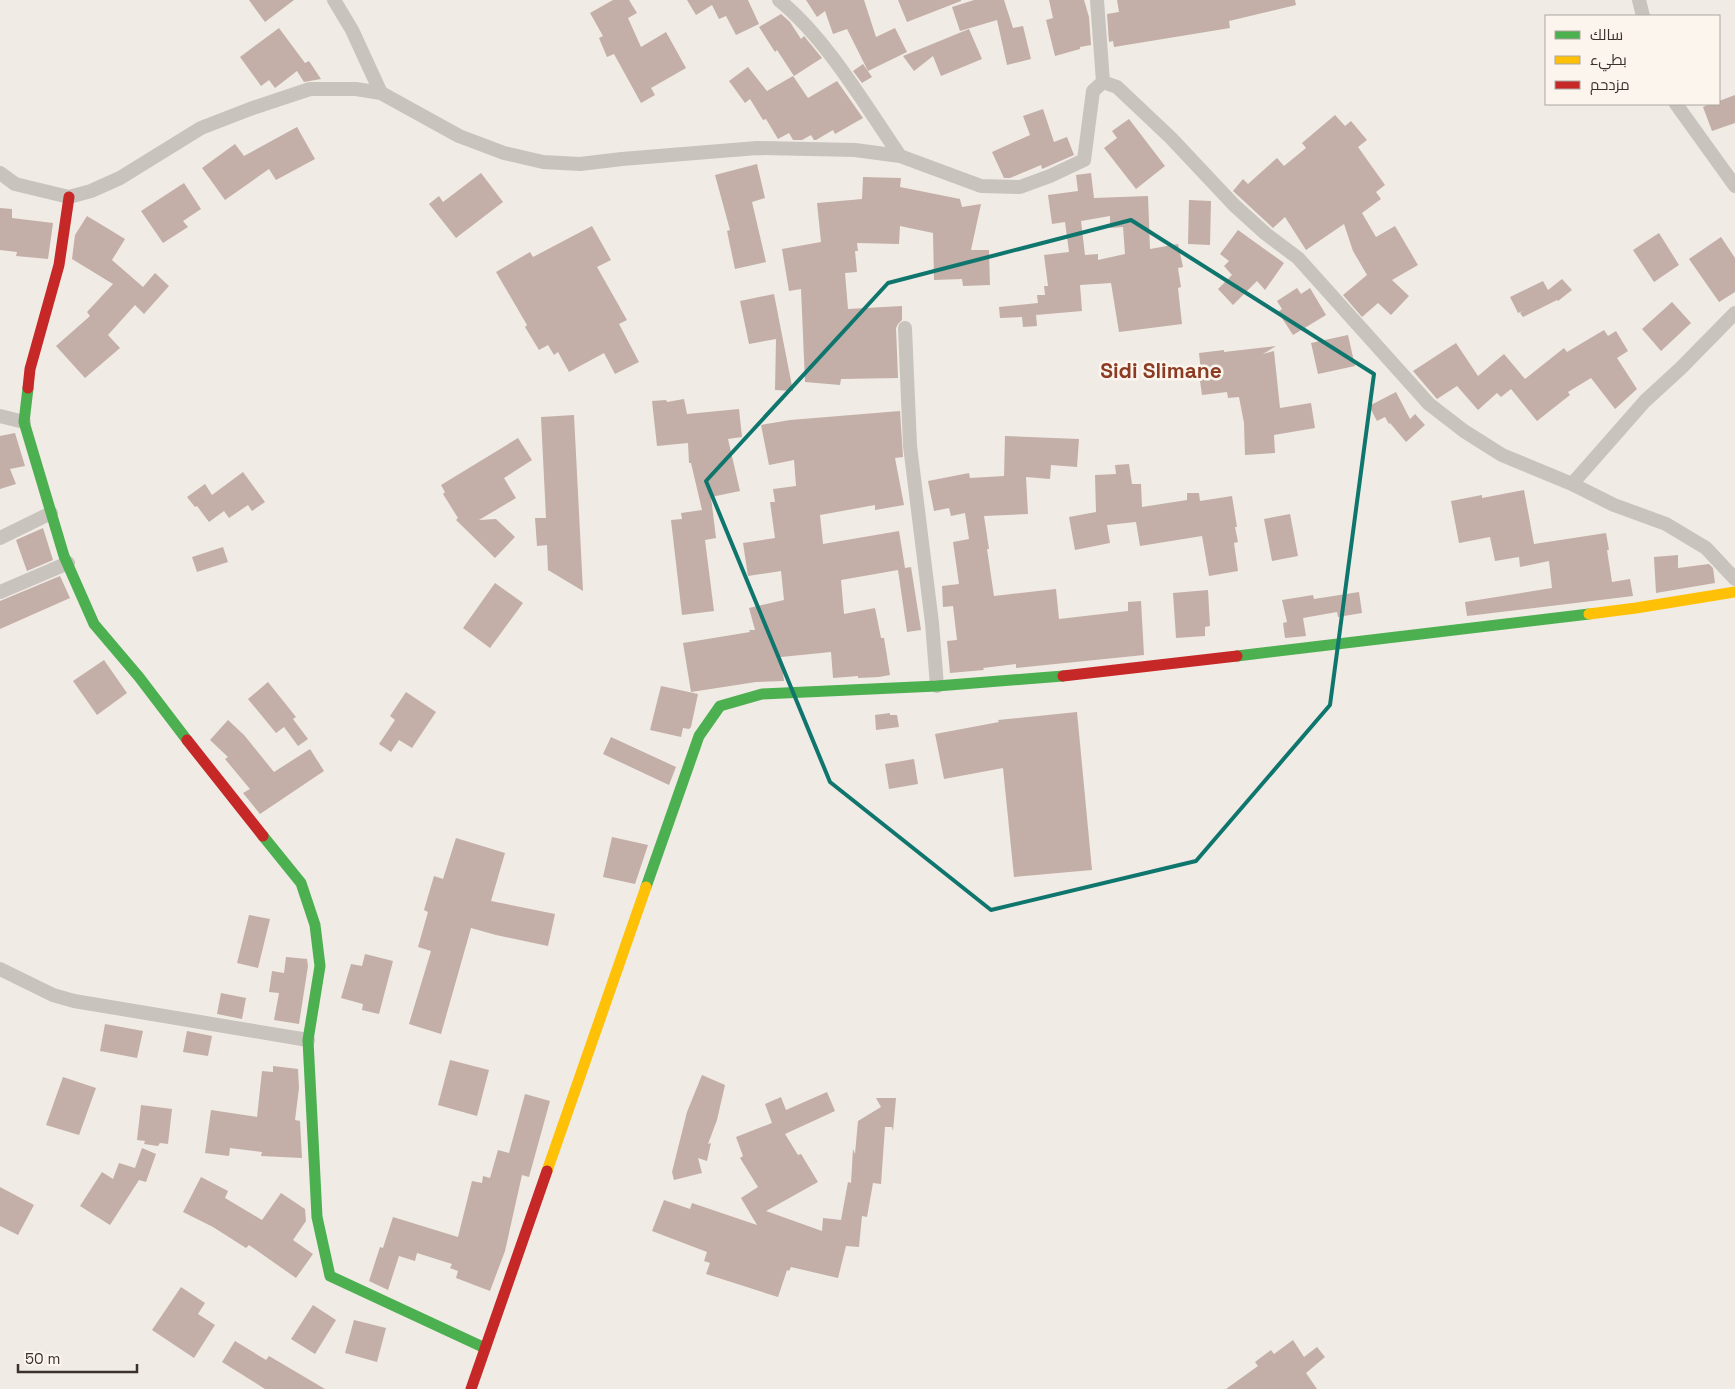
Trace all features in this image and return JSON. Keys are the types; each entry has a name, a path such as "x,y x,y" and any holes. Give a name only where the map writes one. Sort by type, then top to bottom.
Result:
{"main road":[{"path":"69,196 59,265 30,369 24,422 68,563 94,624 139,677 232,799 300,883 315,925 320,966 308,1040 317,1217 330,1276 485,1348"},
{"path":"471,1389 699,736 720,706 762,694 937,686 1096,673 1636,608 1735,592"}],"street":[{"path":"334,0 352,30 381,93"},
{"path":"780,0 822,46 844,74 900,156"},
{"path":"1097,0 1103,82"},
{"path":"1638,0 1643,15"},
{"path":"0,173 15,184 69,196 91,190 120,178 201,128 258,106 310,89 356,89 381,93 459,136 504,153 543,162 580,164 757,148 855,150 900,156 981,186 1020,187 1050,176 1084,160 1093,90 1103,82"},
{"path":"1103,82 1117,87 1171,138 1234,205 1266,234 1298,258 1429,404 1464,431 1502,455 1572,484 1614,505 1666,524 1706,548 1735,579"},
{"path":"1677,105 1735,186"},
{"path":"1572,484 1645,401 1681,368 1735,313"},
{"path":"905,328 910,446 932,623 937,686"},
{"path":"0,416 24,422"},
{"path":"0,538 51,512"},
{"path":"0,592 68,563"},
{"path":"0,969 52,995 74,1001 308,1040"}],"highlighted area":[{"path":"1131,220 1374,374 1330,705 1196,861 991,910 830,782 706,481 888,283"}],"building":[{"path":"249,0 294,0 265,22"},
{"path":"613,0 629,0 637,13 628,18 641,47 666,32 686,68 651,88 655,95 641,103 614,54 607,57 599,38 603,36 590,13"},
{"path":"687,0 748,0 759,24 736,35 726,16 719,19 712,5 696,15"},
{"path":"806,0 864,0 876,37 895,28 907,52 868,71 847,29 833,34 825,11 817,17"},
{"path":"898,0 961,0 961,1 907,22"},
{"path":"974,0 1004,0 1013,28 1023,26 1031,59 1007,65 997,20 960,31 952,7"},
{"path":"1049,0 1084,0 1089,17 1091,45 1055,56 1046,20 1053,18"},
{"path":"1117,0 1295,0 1296,5 1229,21 1230,28 1114,47 1113,41 1109,42 1107,14 1119,12"},
{"path":"781,14 790,22 801,39 804,36 822,58 794,76 777,50 775,52 759,27"},
{"path":"279,28 305,63 309,61 321,79 304,82 297,71 275,88 269,80 261,86 240,57"},
{"path":"969,29 982,59 941,76 933,56 914,71 903,56"},
{"path":"863,64 872,77 862,83 853,71"},
{"path":"748,67 767,91 793,76 808,98 837,81 863,118 835,134 833,130 816,140 811,135 802,140 793,140 789,133 778,139 766,119 763,120 750,99 745,103 729,81"},
{"path":"1735,95 1735,123 1712,131 1703,107 1720,105 1720,101"},
{"path":"1043,109 1054,142 1067,137 1074,155 1042,169 1041,165 1010,178 1004,178 992,152 1030,135 1023,116"},
{"path":"1335,115 1345,126 1351,121 1367,140 1358,147 1385,185 1376,192 1381,199 1362,213 1376,237 1395,226 1418,265 1392,280 1409,296 1391,315 1378,303 1362,317 1343,295 1367,275 1353,251 1344,224 1306,250 1285,217 1273,228 1233,191 1243,179 1248,184 1277,158 1284,166 1306,148 1302,143"},
{"path":"1129,119 1165,166 1136,189 1104,148 1117,138 1112,131"},
{"path":"297,127 315,159 276,180 269,169 225,200 202,168 235,144 244,156"},
{"path":"757,164 765,198 752,202 766,262 735,269 727,231 730,230 715,175"},
{"path":"481,173 503,202 456,238 429,204 439,196 443,202"},
{"path":"1091,173 1094,198 1148,196 1150,249 1178,244 1183,267 1178,268 1181,287 1178,288 1182,324 1119,332 1111,283 1080,285 1082,311 1036,315 1037,326 1023,327 1022,317 1000,318 999,307 1038,303 1037,295 1045,295 1044,286 1048,286 1044,255 1069,252 1065,222 1052,224 1048,195 1078,191 1076,175","holes":["1110,216 1110,228 1123,227 1125,254 1098,260 1098,254 1085,255 1081,221"]},
{"path":"863,177 901,178 900,187 960,199 962,207 981,204 971,250 989,250 990,285 963,286 962,279 934,280 933,233 900,226 899,244 857,243 858,251 855,251 857,272 845,273 848,309 902,306 902,320 896,328 898,378 841,379 840,385 805,382 801,289 789,291 782,249 821,242 817,203 862,199"},
{"path":"184,183 201,209 183,221 188,227 163,243 141,211"},
{"path":"1189,200 1211,201 1210,245 1188,244"},
{"path":"0,208 12,209 12,218 53,223 48,259 16,256 17,252 0,250"},
{"path":"87,216 125,239 112,260 143,287 155,273 169,286 144,314 135,305 108,335 120,348 85,378 56,346 90,316 87,312 113,284 72,259 75,235"},
{"path":"592,226 611,260 597,267 627,320 619,324 639,362 615,374 604,353 569,372 558,352 554,355 548,345 539,350 525,327 527,325 496,272 530,252 533,257"},
{"path":"1238,230 1284,263 1265,290 1257,281 1233,305 1218,289 1232,275 1224,266 1229,261 1220,254"},
{"path":"1659,233 1679,265 1654,282 1633,250"},
{"path":"1721,237 1735,258 1735,292 1719,302 1689,259"},
{"path":"1562,279 1572,290 1558,301 1523,317 1520,313 1523,311 1518,313 1510,297 1543,281 1548,290"},
{"path":"1297,288 1301,294 1310,288 1326,315 1293,335 1278,312 1282,309 1277,301"},
{"path":"774,294 793,391 775,390 776,339 749,344 740,301"},
{"path":"1672,302 1691,323 1661,351 1642,329"},
{"path":"1604,330 1608,336 1616,331 1628,351 1617,358 1637,389 1615,409 1591,378 1568,392 1570,395 1537,421 1511,389 1501,397 1497,393 1478,410 1457,386 1437,399 1413,371 1456,343 1478,376 1504,354 1525,379 1564,348 1567,352"},
{"path":"1348,335 1355,366 1318,374 1311,343"},
{"path":"1276,346 1263,354 1274,351 1280,408 1311,403 1315,428 1274,435 1275,453 1245,455 1244,423 1239,397 1228,398 1227,392 1202,395 1199,353"},
{"path":"1396,392 1410,419 1415,414 1425,425 1406,442 1385,417 1377,421 1369,406"},
{"path":"684,399 687,414 739,409 742,437 728,439 740,491 711,497 716,538 705,540 714,611 682,615 671,520 682,519 681,513 702,510 691,463 689,463 688,443 657,446 652,401 666,400 667,402"},
{"path":"900,411 903,457 895,458 904,505 875,510 875,505 820,515 823,544 899,531 905,568 911,567 921,630 907,632 898,570 841,580 844,614 875,608 881,638 884,638 890,675 833,678 831,652 781,657 784,681 756,682 691,692 683,643 755,630 749,608 784,600 781,571 748,576 743,543 775,538 770,502 775,502 773,489 796,486 794,460 769,465 761,425 790,420"},
{"path":"574,415 583,591 548,570 547,545 537,546 535,518 546,518 541,417"},
{"path":"15,433 25,466 10,469 16,484 0,489 0,436"},
{"path":"1005,436 1079,439 1077,467 1051,465 1050,479 1026,477 1028,514 984,516 994,596 1056,589 1059,619 1128,611 1128,602 1141,601 1144,655 1016,668 1016,664 983,668 984,670 950,673 947,641 957,640 953,606 943,607 942,586 959,584 953,542 969,539 965,513 951,516 949,508 934,511 928,481 969,473 970,478 1004,476"},
{"path":"518,438 532,460 504,478 516,498 479,520 496,519 515,537 495,558 456,520 458,518 443,494 445,492 441,485"},
{"path":"1129,464 1132,484 1141,484 1142,507 1187,500 1187,493 1199,493 1200,501 1232,496 1237,527 1235,527 1238,542 1234,543 1238,571 1209,576 1202,536 1140,546 1136,522 1107,525 1110,543 1075,550 1069,517 1096,512 1095,475 1116,474 1115,465"},
{"path":"243,472 265,502 252,511 248,505 229,518 224,511 209,522 197,506 195,507 187,497 205,484 212,495"},
{"path":"1524,490 1534,544 1606,533 1612,582 1630,579 1633,596 1467,616 1465,602 1552,588 1549,561 1520,567 1519,557 1495,561 1490,537 1459,543 1451,501 1482,495 1482,498"},
{"path":"1290,514 1298,556 1272,561 1264,519"},
{"path":"43,528 53,560 27,571 16,540"},
{"path":"223,547 228,562 197,572 192,557"},
{"path":"1678,555 1678,568 1709,564 1713,568 1715,583 1656,593 1654,557"},
{"path":"60,576 70,598 0,629 0,601"},
{"path":"495,583 523,603 490,648 463,628"},
{"path":"1208,590 1210,626 1205,627 1205,636 1176,638 1173,593"},
{"path":"1359,592 1362,613 1338,617 1337,612 1303,618 1306,636 1285,638 1283,623 1287,622 1282,600 1313,595 1314,599"},
{"path":"104,660 127,693 97,715 73,681"},
{"path":"268,682 296,717 293,719 308,739 298,746 284,727 276,733 248,699"},
{"path":"661,686 698,694 691,727 689,729 683,728 681,737 650,730"},
{"path":"406,692 436,712 412,748 399,740 391,752 379,744 395,720 390,716"},
{"path":"1077,712 1092,870 1014,877 1003,768 944,779 935,734 999,722 998,720"},
{"path":"890,713 890,715 897,715 899,727 876,730 875,715"},
{"path":"228,720 244,735 274,772 310,749 324,771 260,814 243,793 250,789 225,759 228,757 210,740"},
{"path":"611,737 676,767 669,785 603,754"},
{"path":"914,759 918,784 889,789 885,764"},
{"path":"612,837 648,845 635,884 603,877"},
{"path":"456,838 505,853 491,901 555,914 548,946 471,928 441,1034 409,1024 431,951 418,947 428,912 424,910 434,876 443,879"},
{"path":"249,915 270,919 258,968 237,963"},
{"path":"365,954 393,961 379,1014 362,1010 363,1004 341,998 351,964 362,966"},
{"path":"286,957 307,959 308,966 299,1024 274,1020 279,993 269,992 272,971 284,973"},
{"path":"221,993 246,998 242,1019 217,1014"},
{"path":"105,1024 143,1031 137,1058 100,1051"},
{"path":"187,1031 212,1036 208,1056 183,1052"},
{"path":"450,1060 489,1070 477,1116 438,1105"},
{"path":"273,1066 298,1069 299,1088 295,1120 300,1121 302,1158 261,1156 262,1152 230,1148 229,1156 205,1153 211,1110 257,1117 262,1071 273,1072"},
{"path":"702,1075 725,1085 717,1120 708,1144 711,1143 707,1161 698,1158 702,1173 674,1180 672,1172 687,1112"},
{"path":"63,1077 96,1088 79,1135 46,1125"},
{"path":"827,1092 835,1111 785,1134 798,1155 801,1154 818,1182 766,1211 822,1231 823,1218 841,1220 848,1182 851,1183 853,1149 855,1154 858,1121 881,1107 876,1098 896,1098 893,1131 892,1127 885,1127 881,1184 873,1183 867,1217 862,1216 859,1247 846,1246 838,1278 791,1267 789,1271 787,1270 778,1297 706,1274 710,1263 704,1261 707,1252 652,1231 664,1200 690,1209 692,1203 757,1225 741,1198 758,1187 740,1158 743,1156 736,1137 772,1123 765,1104 781,1097 786,1110"},
{"path":"525,1094 550,1101 529,1177 522,1175 505,1251 490,1291 456,1278 458,1271 450,1268 452,1264 417,1253 415,1261 399,1256 388,1290 369,1281 380,1247 383,1248 393,1217 458,1237 472,1181 482,1183 483,1176 490,1178 498,1150 509,1153"},
{"path":"141,1105 172,1109 168,1144 160,1143 158,1146 144,1144 145,1141 137,1140"},
{"path":"142,1148 156,1154 146,1182 139,1180 110,1225 80,1206 102,1172 113,1179 119,1163 135,1168"},
{"path":"201,1177 228,1191 225,1198 262,1220 281,1193 305,1209 306,1221 293,1240 313,1254 296,1278 249,1245 246,1248 213,1227 183,1212"},
{"path":"0,1187 34,1205 18,1235 0,1226"},
{"path":"181,1287 205,1303 198,1314 215,1325 194,1358 152,1330"},
{"path":"313,1305 336,1320 315,1354 291,1339"},
{"path":"354,1320 386,1328 377,1362 345,1353"},
{"path":"1293,1340 1304,1357 1317,1347 1325,1357 1306,1373 1317,1389 1226,1389 1258,1366 1255,1362 1271,1350 1274,1354"},
{"path":"235,1341 266,1360 269,1356 325,1389 265,1389 222,1362"}],"traffic: fast":[{"path":"28,388 24,422 64,556 94,624 139,677 187,740"},
{"path":"1237,656 1589,614"},
{"path":"646,887 699,736 720,706 762,694 937,686 1063,676"},
{"path":"263,836 301,883 315,925 320,966 308,1040 317,1217 330,1276 485,1348"}],"traffic: slow":[{"path":"1589,614 1735,592"},
{"path":"547,1171 646,887"}],"traffic: jam":[{"path":"28,388 30,369 59,265 69,197"},
{"path":"1063,676 1237,656"},
{"path":"187,740 263,836"},
{"path":"471,1389 547,1171"}],"district":[{"name":"Sidi Slimane","path":"1161,371"}]}
